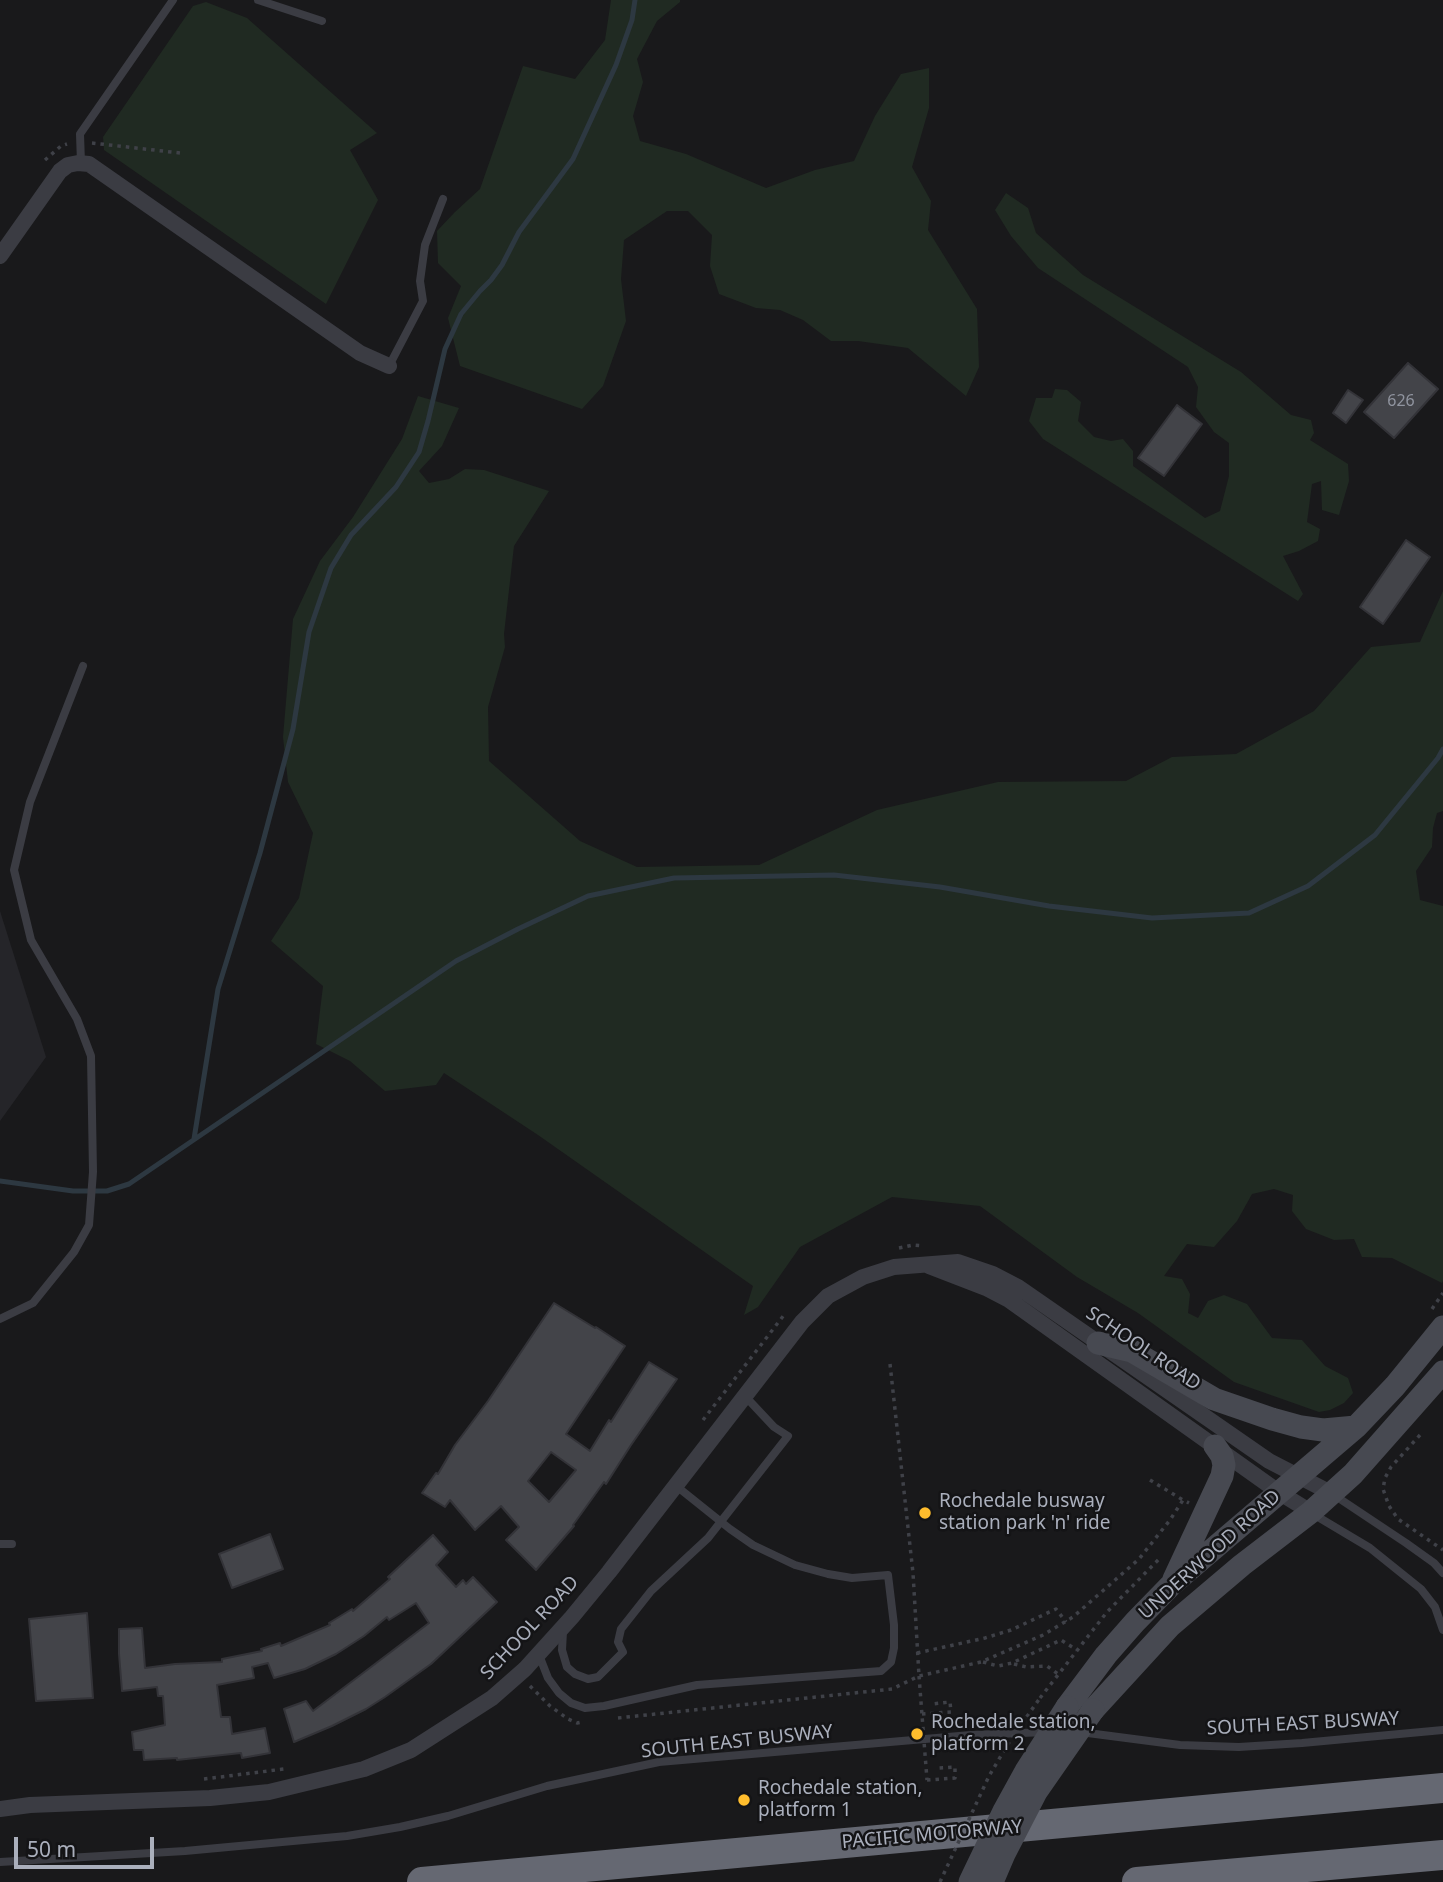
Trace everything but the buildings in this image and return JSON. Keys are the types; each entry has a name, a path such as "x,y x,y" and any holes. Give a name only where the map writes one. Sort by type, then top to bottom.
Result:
{"highway":[{"name":"PACIFIC MOTORWAY","path":"422,1882 1443,1788"},
{"path":"1137,1882 1443,1855"}],"main road":[{"name":"UNDERWOOD ROAD","path":"970,1882 1003,1811 1033,1760 1067,1707 1106,1655 1171,1585 1356,1427 1395,1386 1435,1321"},
{"path":"1098,1343 1132,1351 1214,1399 1272,1419 1323,1430 1356,1427"},
{"name":"UNDERWOOD ROAD","path":"992,1882 1036,1792 1093,1710 1170,1626 1242,1565 1311,1512 1361,1465 1443,1372"},
{"path":"1171,1585 1222,1476 1222,1456 1215,1446"}],"street":[{"path":"0,256 60,171 68,165 89,164 360,353 389,366"},
{"name":"SCHOOL ROAD","path":"0,1809 30,1805 210,1798 269,1792 364,1769 411,1750 492,1698 538,1655 608,1572 802,1322 828,1296 863,1277 894,1267 958,1262 993,1274 1018,1287 1269,1461 1331,1493"},
{"name":"SCHOOL ROAD","path":"924,1264 1009,1300 1280,1493 1311,1512"}],"lane":[{"path":"81,163 80,134 173,0"},
{"path":"258,0 322,21"},
{"path":"389,366 423,301 420,281 425,245 443,199"},
{"path":"0,1319 33,1303 74,1252 89,1225 93,1172 91,1056 77,1019 31,940 13,870 30,802 83,666"},
{"path":"563,1627 562,1650 567,1667 575,1674 588,1679 598,1677 624,1652 618,1642 621,1629 651,1591 692,1555 788,1436 774,1427 744,1395"},
{"path":"538,1655 548,1678 559,1693 571,1703 585,1708 697,1685 881,1671 891,1662 894,1625 888,1575 852,1578 795,1565 753,1545 675,1485"},
{"path":"1331,1493 1406,1543 1443,1573"},
{"path":"1311,1512 1370,1548 1422,1589 1435,1606 1443,1630"},
{"path":"0,1544 12,1544"},
{"name":"SOUTH EAST BUSWAY","path":"1073,1731 1180,1745 1239,1747 1443,1730"},
{"name":"SOUTH EAST BUSWAY","path":"0,1862 185,1851 347,1836 448,1816 547,1786 659,1762 971,1735 1061,1731"}],"path":[{"path":"1435,1321 1443,1293"},
{"path":"890,1364 913,1573 927,1780 955,1778 955,1767 939,1768"},
{"path":"1420,1435 1391,1468 1383,1489 1389,1506 1398,1519 1443,1550"},
{"path":"1150,1480 1194,1505"},
{"path":"618,1718 892,1689 919,1676 981,1662 1042,1635 1073,1617 1139,1559 1183,1500"},
{"path":"940,1882 989,1776 1012,1739 1040,1698 1107,1612 1160,1558"},
{"path":"917,1653 1011,1630 1056,1609 1066,1622"},
{"path":"981,1662 998,1666 1012,1663 1061,1640 1077,1650"},
{"path":"1012,1663 1026,1667 1047,1666 1058,1674"},
{"path":"528,1685 568,1719 577,1723 591,1721"},
{"path":"922,1714 951,1712 950,1702 932,1704"}],"shaded area":[{"path":"611,0 680,0 657,21 637,59 643,82 633,116 640,141 686,154 766,188 815,170 854,161 875,116 901,74 929,68 929,108 912,167 931,201 928,230 977,309 979,367 966,396 908,348 858,341 831,341 803,320 780,310 756,308 719,294 710,266 712,235 688,211 667,211 624,240 621,279 626,321 603,386 582,409 460,366 448,318 461,286 438,263 437,231 480,189 523,66 575,79 605,40"},
{"path":"206,2 247,18 377,133 350,150 378,200 326,304 104,150 103,137 193,6"},
{"path":"1006,193 1028,208 1036,233 1083,275 1241,372 1291,415 1311,420 1314,433 1310,440 1348,464 1349,481 1339,515 1322,510 1321,481 1312,484 1307,522 1320,529 1318,541 1283,556 1303,594 1298,601 1043,439 1029,421 1036,398 1052,398 1055,389 1067,390 1081,402 1078,421 1094,437 1111,441 1123,439 1133,451 1133,466 1205,518 1220,511 1229,476 1229,443 1214,432 1196,407 1198,387 1188,367 1038,268 1011,236 995,210"},
{"path":"418,396 459,408 442,446 419,471 429,483 449,479 465,469 484,470 549,491 514,546 504,634 505,647 488,707 489,761 580,841 637,867 759,865 877,810 998,782 1126,781 1172,757 1236,754 1314,711 1371,647 1420,642 1443,591 1443,811 1437,813 1432,847 1416,871 1420,900 1443,906 1443,1281 1442,1283 1392,1258 1362,1257 1354,1239 1334,1240 1306,1229 1292,1211 1293,1195 1274,1189 1252,1194 1237,1221 1214,1247 1187,1244 1164,1276 1182,1279 1190,1294 1188,1313 1198,1318 1208,1301 1224,1295 1247,1304 1272,1338 1302,1340 1325,1366 1348,1378 1353,1393 1344,1403 1319,1412 1234,1382 1138,1313 1077,1277 980,1206 892,1197 800,1247 758,1307 744,1315 753,1286 538,1135 444,1073 436,1085 385,1091 350,1061 316,1044 323,986 271,941 299,898 313,833 288,782 283,737 293,619 320,561 353,517 402,439"},
{"path":"0,911 46,1057 0,1121"}],"waterway":[{"path":"194,1139 218,989 260,853 293,729 309,632 331,568 351,535 396,487 419,452 445,349 461,314 502,265 519,232 573,159 616,65 632,20 635,0"},
{"path":"0,1181 73,1191 107,1191 129,1184 456,961 588,896 674,878 834,875 940,887 1049,906 1152,918 1249,913 1308,886 1375,835 1443,749"}],"place":[{"name":"Rochedale busway station park 'n' ride","path":"925,1513"},
{"name":"Rochedale station, platform 2","path":"917,1734"},
{"name":"Rochedale station, platform 1","path":"744,1800"}]}
